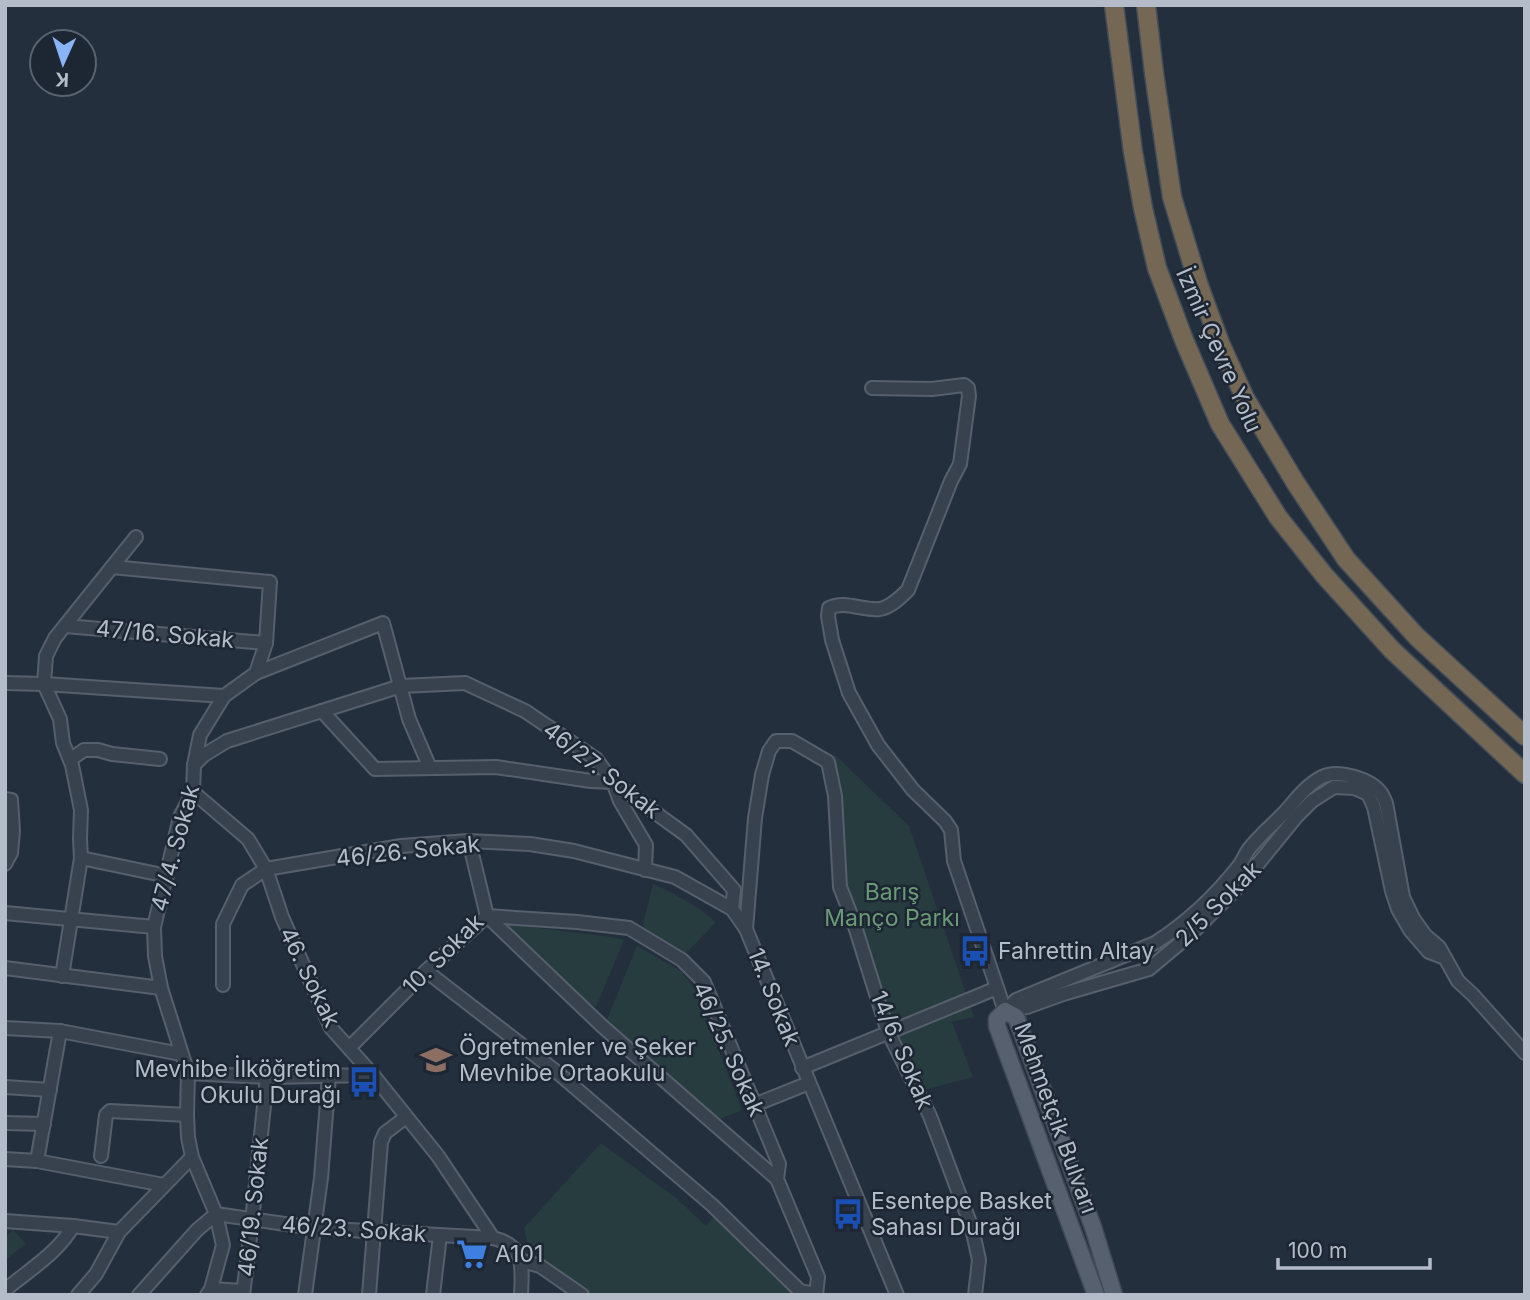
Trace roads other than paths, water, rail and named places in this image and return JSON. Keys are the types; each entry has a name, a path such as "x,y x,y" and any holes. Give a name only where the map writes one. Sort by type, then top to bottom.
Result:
{"highway":[{"name":"İzmir Çevre Yolu","path":"1114,5 1133,152 1157,268 1220,424 1279,517 1324,575 1392,650 1525,774"},
{"name":"İzmir Çevre Yolu","path":"1146,5 1172,197 1199,286 1220,343 1245,398 1295,482 1346,559 1417,637 1525,736"}],"main road":[{"name":"Mehmetçik Bulvarı","path":"1096,1295 997,1026 998,1019 1005,1011 1016,1017 1093,1227 1114,1295"}],"street":[{"path":"872,387 932,389 964,384 968,388 960,464 908,590 886,607 879,609 832,606 828,616 832,640 849,694 878,745 913,790 951,830 954,861 1005,1011"},
{"path":"62,976 81,858 81,810 71,759 63,743 60,719 44,684 46,656 55,638 136,537"},
{"path":"112,567 270,582 266,643 256,673"},
{"name":"47/4. Sokak","path":"209,1292 223,1245 216,1214 192,1157 188,1137 188,1073 160,988 154,927 180,817 193,792 194,765 200,735 224,696 256,673 383,623 401,687"},
{"name":"47/16. Sokak","path":"65,626 266,643"},
{"path":"5,683 224,696"},
{"name":"46/27. Sokak","path":"194,765 204,755 227,741 401,687 465,683 525,711 596,759 613,782 686,835 734,890 732,909"},
{"path":"401,687 409,719 430,768"},
{"path":"322,711 374,769 496,767 613,782 620,801 646,845 646,870"},
{"name":"14. Sokak","path":"828,762 792,741 776,741 769,751 755,818 746,929 897,1295"},
{"path":"71,759 83,750 160,759"},
{"name":"14/6. Sokak","path":"828,762 835,796 841,887 888,1031 930,1116 972,1228 979,1260 975,1295"},
{"name":"2/5 Sokak","path":"1005,1011 1016,1000 1155,943 1176,930 1224,883 1250,849 1303,792 1324,775 1337,774 1348,775 1374,786 1381,793 1386,803 1403,897 1413,918 1439,947 1458,981 1525,1053"},
{"name":"2/5 Sokak","path":"1005,1011 1027,1007 1063,993 1149,969 1192,933 1244,881 1312,801 1334,787 1354,788 1368,794 1374,807 1398,909 1410,930 1429,952 1445,958"},
{"name":"46. Sokak","path":"193,792 248,839 266,869 282,917 331,1028 438,1156 494,1238 507,1241 522,1261 540,1266 582,1295"},
{"path":"5,799 11,800 13,831 11,853 5,864"},
{"name":"46/26. Sokak","path":"223,985 223,924 242,885 266,869 401,846 469,841 530,844 574,851 676,877 732,909 746,929"},
{"name":"10. Sokak","path":"349,1048 426,971 487,916 469,841"},
{"path":"81,858 167,876"},
{"path":"5,913 154,927"},
{"path":"487,916 602,1026 777,1179"},
{"name":"46/25. Sokak","path":"487,916 629,928 682,960 704,982 779,1164 777,1179 818,1277 816,1294"},
{"path":"5,968 160,988"},
{"path":"426,971 568,1082 712,1205 800,1292 816,1294"},
{"path":"803,1068 997,988"},
{"path":"5,1028 60,1031 181,1054"},
{"path":"37,1161 60,1031"},
{"path":"188,1073 267,1077 373,1075"},
{"path":"305,1295 321,1178 329,1076"},
{"name":"46/19. Sokak","path":"243,1293 267,1077"},
{"path":"754,1105 809,1083"},
{"path":"5,1087 50,1090"},
{"path":"101,1156 106,1115 110,1111 187,1115"},
{"path":"369,1295 382,1139 385,1133 406,1117"},
{"path":"5,1123 44,1124"},
{"path":"78,1295 96,1274 119,1232 192,1157"},
{"path":"5,1159 37,1161 164,1185"},
{"path":"139,1295 197,1230 216,1214"},
{"name":"46/23. Sokak","path":"216,1214 313,1228 494,1238"},
{"path":"5,1221 119,1232"},
{"path":"5,1290 60,1245 74,1226"},
{"path":"433,1295 440,1235"},
{"path":"521,1295 522,1261"},
{"path":"209,1292 243,1293"}],"place":[{"name":"Fahrettin Altay","path":"975,951"},
{"name":"Ögretmenler ve Şeker Mevhibe Ortaokulu","path":"436,1060"},
{"name":"Mevhibe İlköğretim Okulu Durağı","path":"364,1082"},
{"name":"Esentepe Basket Sahası Durağı","path":"848,1214"},
{"name":"A101","path":"472,1254"}],"park label":[{"name":"Barış Manço Parkı","path":"892,905"}]}
